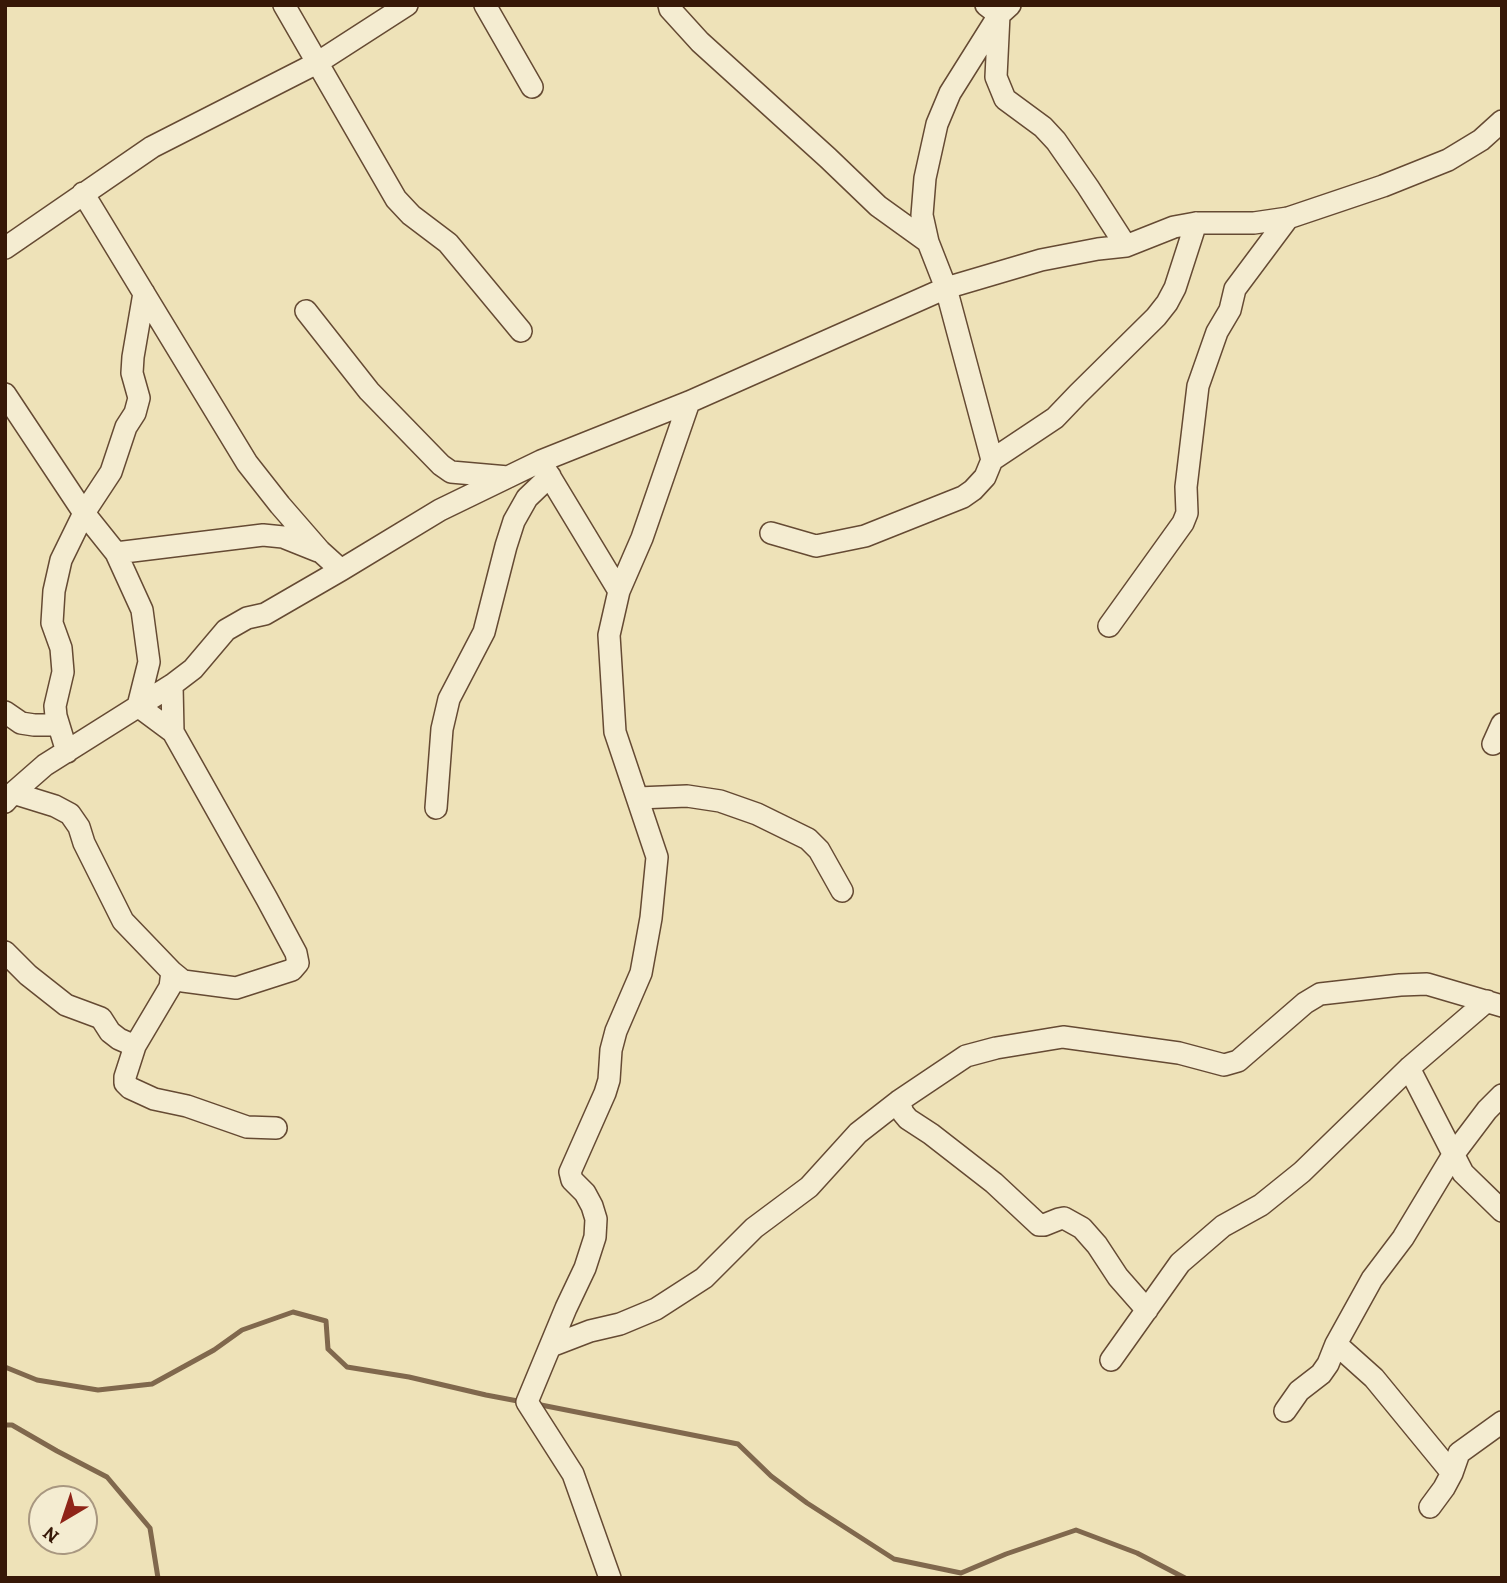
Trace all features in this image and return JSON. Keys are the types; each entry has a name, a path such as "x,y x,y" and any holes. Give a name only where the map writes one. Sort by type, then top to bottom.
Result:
{"street":[{"path":"284,5 396,199 411,215 448,243 521,331"},
{"path":"10,239 152,147 317,63 407,5"},
{"path":"485,5 532,87"},
{"path":"669,5 700,42 878,206 928,242"},
{"path":"992,460 946,288 928,242 922,215 925,177 937,124 950,93 998,8"},
{"path":"998,8 996,77 1005,99 1043,127 1056,141 1126,246"},
{"path":"9,798 45,765 193,669 226,630 247,618 265,614 440,510 508,477 545,469 946,288 1041,260 1126,246 1174,227 1196,223 1254,223 1288,218 1383,186 1448,160 1481,140 1502,121"},
{"path":"83,193 247,463 320,551 341,570"},
{"path":"1109,626 1183,523 1187,513 1186,487 1198,386 1217,332 1230,310 1235,289 1288,218"},
{"path":"771,533 816,546 865,536 963,497 973,490 985,477 992,460 1055,418 1156,317 1175,288 1196,223"},
{"path":"67,751 55,706 63,672 61,648 52,623 54,591 61,560 85,513 111,472 126,427 135,412 139,398 132,373 133,357 144,293"},
{"path":"306,311 369,391 441,465 452,472 508,477"},
{"path":"5,394 85,513 116,553 142,610 149,662 138,706"},
{"path":"610,1578 573,1474 527,1402 585,1268 595,1237 596,1219 585,1193 572,1180 570,1172 605,1093 616,1031 641,973 650,918 657,857 615,732 609,635 619,591 642,538 689,402"},
{"path":"545,469 619,591"},
{"path":"436,808 442,729 449,699 484,632 514,521 545,469"},
{"path":"116,553 264,535 283,537 320,551"},
{"path":"172,685 173,732"},
{"path":"9,798 55,806 70,814 79,827 84,843 123,921 175,980 236,988 292,970 298,963 296,953 173,732 138,706"},
{"path":"5,712 21,723 58,724"},
{"path":"638,798 687,796 720,801 757,814 808,839 819,850 842,891"},
{"path":"5,952 28,975 66,1004 101,1018 110,1032 135,1046"},
{"path":"175,980 135,1046 125,1083 154,1099 187,1106 247,1127 276,1128"},
{"path":"551,1346 590,1331 620,1324 656,1309 704,1278 754,1228 809,1187 858,1133 899,1101 966,1056 1063,1037 1179,1054 1224,1065 1238,1061 1305,1003 1320,994 1427,984 1494,1004"},
{"path":"1111,1360 1180,1263 1223,1226 1261,1205 1302,1172 1409,1068 1494,1004"},
{"path":"1409,1068 1463,1173 1502,1211"},
{"path":"1285,1412 1299,1391 1321,1374 1328,1364 1372,1279 1403,1238 1453,1155 1486,1110 1502,1095"},
{"path":"899,1101 908,1119 994,1183 1039,1225 1064,1218 1082,1228 1097,1245 1118,1278 1147,1310"},
{"path":"566,1308 568,1315 575,1322 590,1331"},
{"path":"1336,1344 1374,1378 1452,1473"},
{"path":"1430,1507 1444,1488 1459,1453 1502,1422"}],"waterway":[{"path":"5,1367 37,1380 98,1390 152,1384 214,1350 242,1330 293,1312 326,1321 328,1349 347,1367 409,1377 523,1402"},
{"path":"536,1404 738,1444 771,1476 807,1503 894,1559 961,1573 1076,1530 1137,1553 1185,1578"},
{"path":"5,1425 12,1425 107,1477 150,1528 158,1578"}]}
